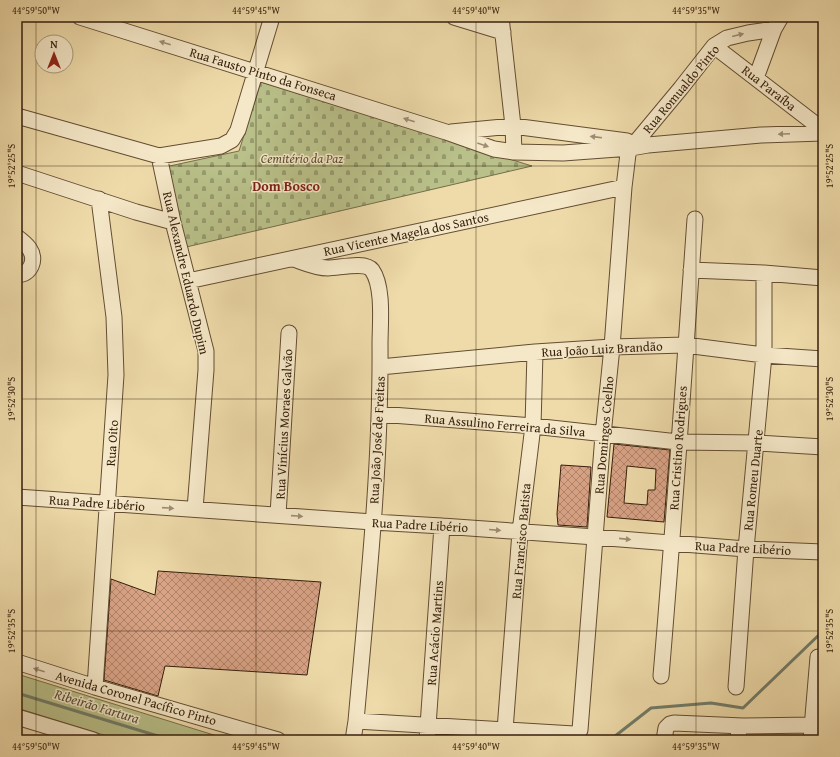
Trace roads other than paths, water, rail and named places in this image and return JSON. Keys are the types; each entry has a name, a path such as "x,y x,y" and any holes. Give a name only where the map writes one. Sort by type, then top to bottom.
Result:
{"street":[{"name":"Rua Fausto Pinto da Fonseca","path":"80,17 446,132 494,149 537,153 823,132"},
{"path":"17,116 159,156 221,146 232,140 238,130 272,17"},
{"path":"454,17 503,32"},
{"path":"502,17 513,126 514,152"},
{"path":"756,78 777,23"},
{"name":"Rua Romualdo Pinto","path":"638,145 714,46 727,38 748,33 777,23"},
{"name":"Rua Paraíba","path":"714,46 823,132"},
{"name":"Rua Fausto Pinto da Fonseca","path":"446,132 513,126 575,134 638,145"},
{"path":"574,151 575,134"},
{"name":"Rua Domingos Coelho","path":"505,730 574,734 578,733 580,730 624,187 628,154 638,145"},
{"name":"Rua Alexandre Eduardo Dupim","path":"159,156 173,222 206,351 206,370 195,509"},
{"path":"17,173 136,212 173,222"},
{"name":"Rua Vicente Magela dos Santos","path":"188,281 624,187"},
{"name":"Rua Oito","path":"95,687 116,375 114,317 99,199"},
{"name":"Rua Cristino Rodrigues","path":"661,676 695,219"},
{"path":"17,237 32,253 30,270 24,274 17,275"},
{"name":"Rua João José de Freitas","path":"294,259 318,267 328,268 361,265 367,266 371,269 376,278 380,300 379,414 373,522 356,721 353,740"},
{"path":"691,270 764,273 823,278"},
{"name":"Rua Romeu Duarte","path":"736,687 746,550 764,355 764,273"},
{"name":"Rua Vinícius Moraes Galvão","path":"278,515 289,333"},
{"name":"Rua João Luiz Brandão","path":"380,367 535,352 612,347 685,345 764,355 823,359"},
{"name":"Rua Francisco Batista","path":"505,730 520,532 533,426 535,352"},
{"name":"Rua Assulino Ferreira da Silva","path":"379,414 533,426 603,435 678,442 757,443 823,447"},
{"name":"Rua Padre Libério","path":"17,497 595,537 746,550 823,552"},
{"name":"Rua Acácio Martins","path":"428,733 442,526"},
{"path":"664,740 666,728 674,723 739,733 812,733 818,657"},
{"name":"Avenida Coronel Pacífico Pinto","path":"17,662 95,687 278,740"},
{"path":"17,717 93,740"},
{"path":"356,721 428,733 505,730"}],"waterway":[{"path":"610,740 651,708 711,703 743,708 823,631"},
{"name":"Ribeirão Fartura","path":"17,693 171,740"}],"district":[{"name":"Dom Bosco","path":"286,186"}],"park label":[{"name":"Cemitério da Paz","path":"302,158"}]}
